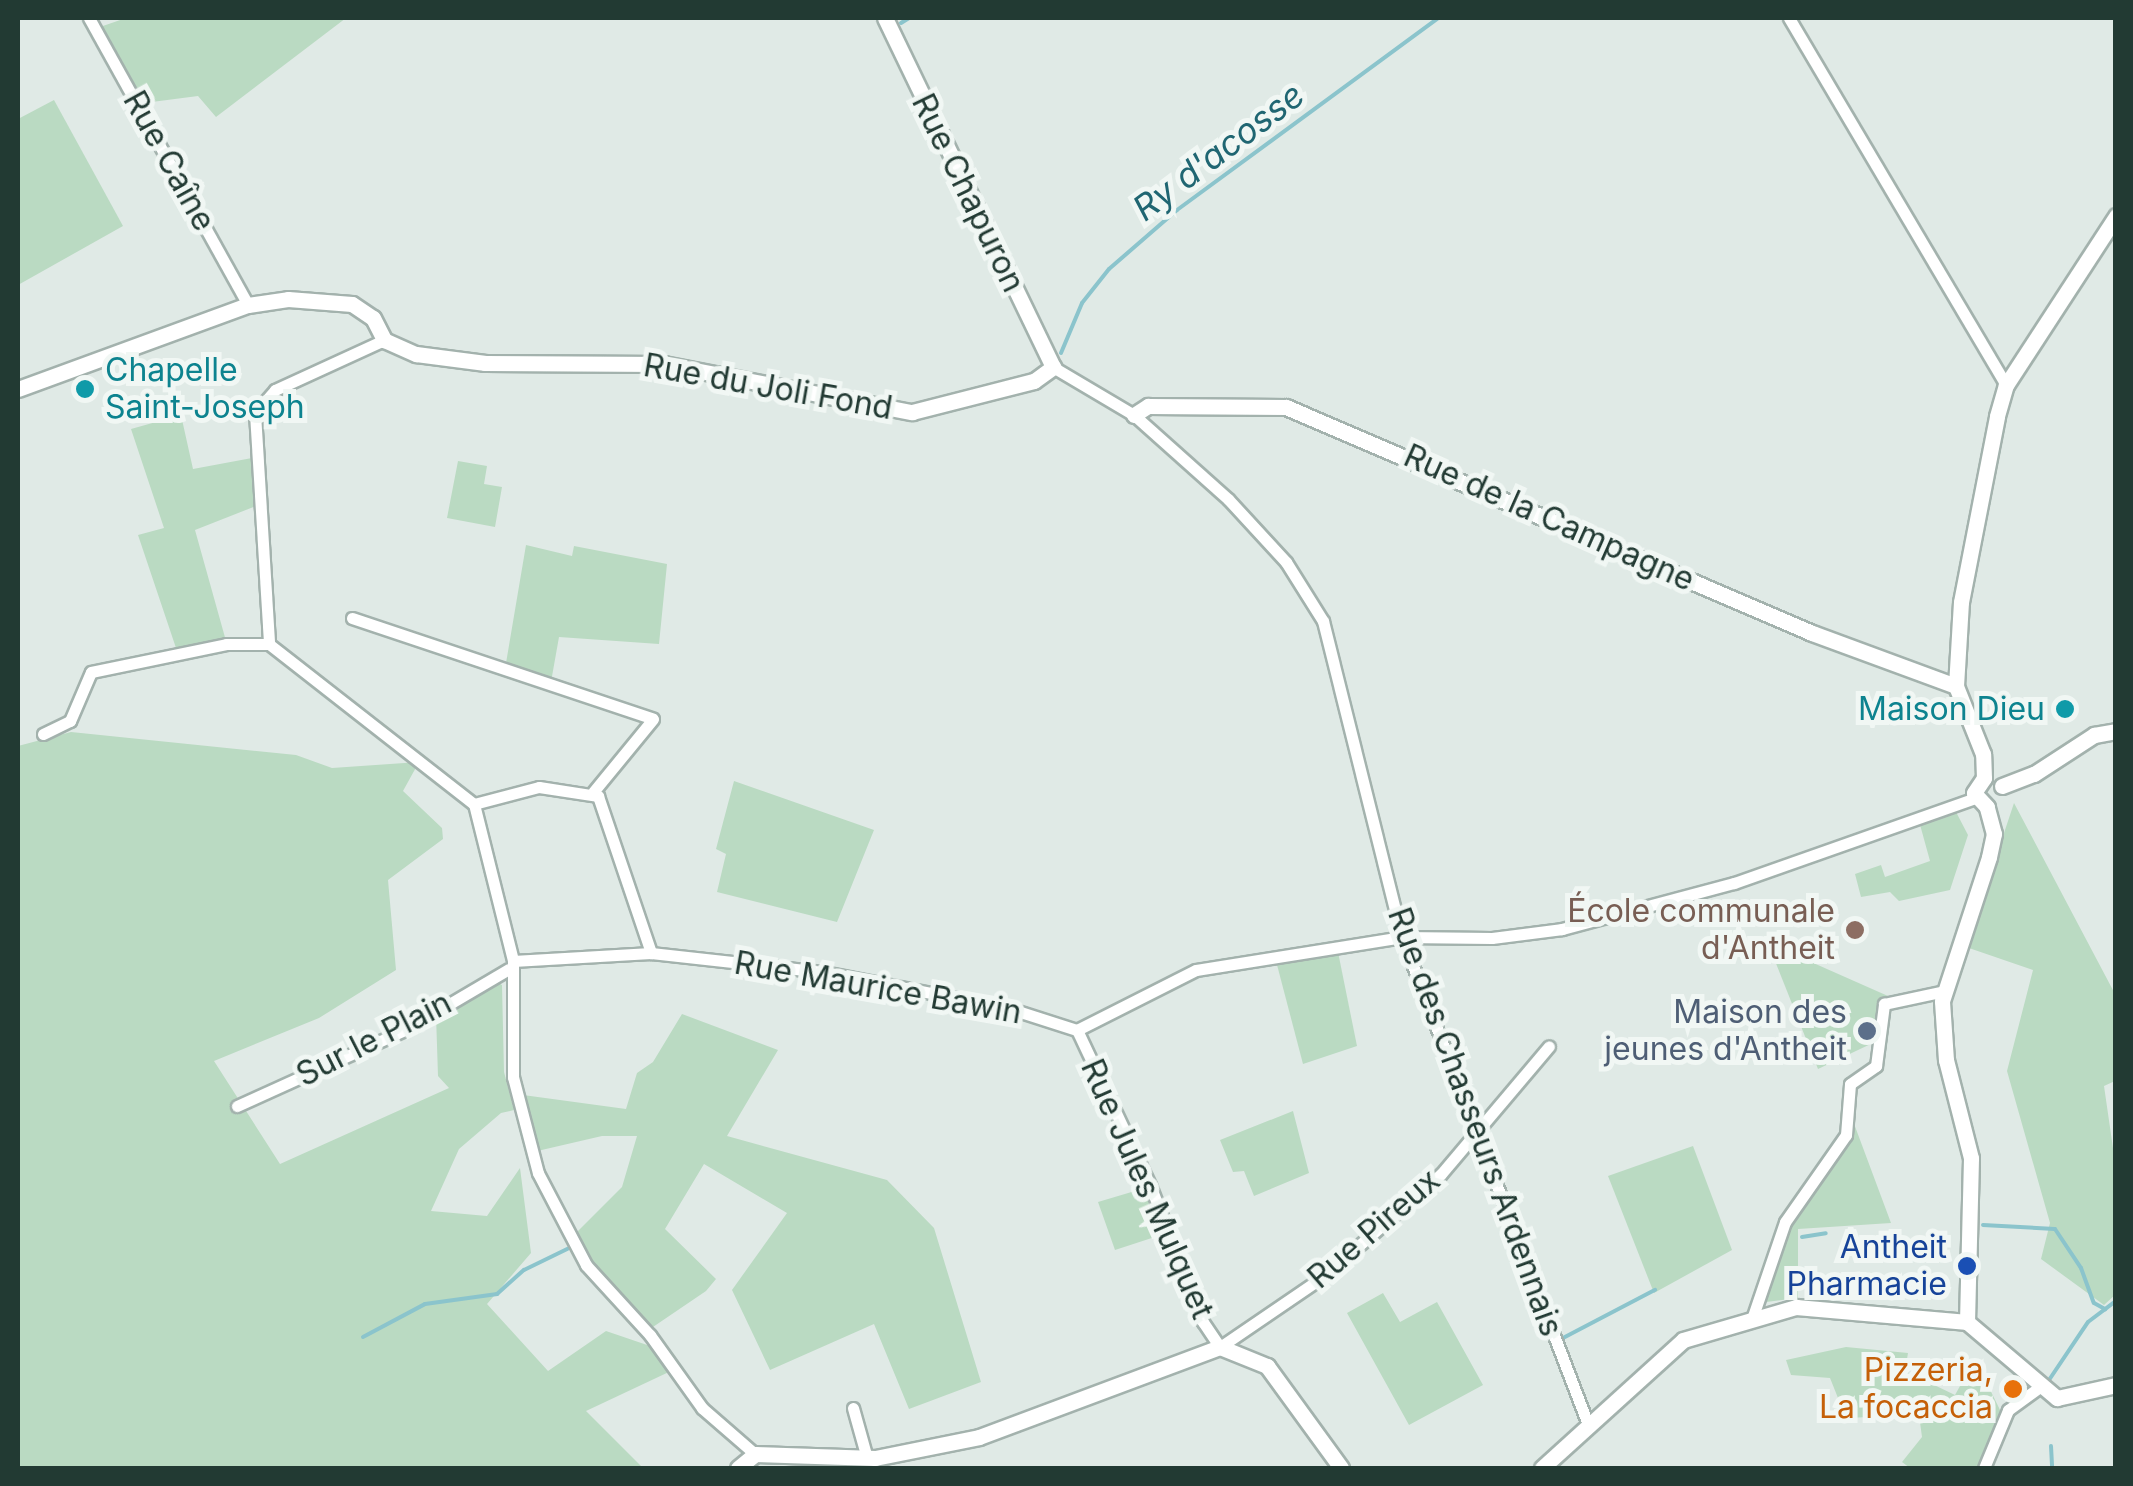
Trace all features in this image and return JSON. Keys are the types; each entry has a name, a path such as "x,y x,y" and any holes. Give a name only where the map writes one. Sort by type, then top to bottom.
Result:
{"street":[{"name":"Rue Caîne","path":"89,18 248,306"},
{"name":"Rue Chapuron","path":"885,18 1053,367"},
{"path":"1789,18 2006,385"},
{"path":"1967,1322 1971,1158 1941,1032 1945,991 1989,857 1993,820 1981,802 1983,754 1956,686 1977,507 2006,385 2116,216"},
{"path":"18,389 248,306 288,299 352,304 374,318 384,340 275,390 255,413 269,644"},
{"name":"Rue du Joli Fond","path":"384,340 416,354 485,363 664,364 912,412 1034,381 1053,367"},
{"path":"1053,367 1134,415"},
{"name":"Rue de la Campagne","path":"1134,415 1148,406 1286,407 1812,633 1956,686"},
{"name":"Rue des Chasseurs Ardennais","path":"1134,415 1273,545 1323,621 1349,704 1402,937 1480,1129 1590,1427"},
{"path":"352,618 653,719 592,792"},
{"path":"42,734 70,720 91,672 226,644 269,644 474,804 511,965 513,1077 538,1174 586,1265 650,1336 702,1408 755,1454 872,1461 1005,1430 1220,1347"},
{"path":"1984,778 2002,786 2034,774 2094,735 2116,731"},
{"path":"1077,1030 1196,970 1402,937 1492,938 1562,929 1734,883 1981,802 2001,801 2002,786"},
{"path":"474,804 539,787 592,792"},
{"path":"592,792 650,953"},
{"name":"Rue Maurice Bawin","path":"511,965 650,953 932,991 1077,1030"},
{"name":"Sur le Plain","path":"237,1106 407,1029 511,965"},
{"path":"1752,1316 1785,1222 1846,1136 1850,1084 1876,1066 1884,1004 1945,991"},
{"name":"Rue Jules Mulquet","path":"1077,1030 1150,1186 1203,1322 1220,1347 1268,1366 1338,1467"},
{"name":"Rue Pireux","path":"1220,1347 1385,1225 1480,1129 1549,1046"},
{"path":"1542,1468 1683,1340 1752,1316 1823,1307 1967,1322 2038,1388 2057,1398 2116,1385"},
{"path":"1984,1468 2008,1410 2038,1388"},
{"path":"854,1408 872,1461"},
{"path":"738,1468 755,1454"}],"green space":[{"path":"126,18 346,18 216,117 198,96 144,103 100,27"},
{"path":"54,100 123,226 18,285 18,119"},
{"path":"181,415 193,469 252,458 256,506 195,530 226,641 176,648 138,535 164,528 131,429"},
{"path":"458,461 487,466 484,484 502,487 495,527 447,518"},
{"path":"526,545 572,556 574,546 667,564 659,644 559,637 551,682 505,669"},
{"path":"71,732 296,755 332,768 419,762 403,791 442,828 443,839 388,880 396,970 319,1018 214,1061 280,1164 449,1088 438,1076 436,1015 493,980 502,985 504,1072 514,1110 501,1113 459,1149 431,1211 487,1216 520,1168 531,1253 487,1304 548,1371 606,1331 650,1346 671,1371 586,1411 643,1468 18,1468 18,746"},
{"path":"734,781 874,830 837,922 717,892 726,854 716,849"},
{"path":"2014,803 2115,994 2115,1081 2104,1086 2115,1162 2116,1294 2104,1305 2041,1259 2050,1223 2007,1071 2033,970 1966,947"},
{"path":"1955,810 1968,835 1950,890 1899,901 1890,892 1861,897 1855,874 1881,865 1885,877 1930,861 1919,821"},
{"path":"1784,950 1888,996 1877,1041 1818,1069 1773,956"},
{"path":"1338,952 1357,1046 1303,1064 1276,961"},
{"path":"682,1014 778,1050 727,1136 887,1180 934,1228 981,1382 909,1409 874,1324 770,1370 732,1290 787,1213 704,1164 665,1229 716,1279 706,1291 650,1329 602,1277 574,1235 622,1187 637,1136 602,1136 533,1152 523,1095 626,1109 637,1073 653,1062"},
{"path":"1293,1111 1309,1173 1254,1196 1244,1171 1233,1172 1220,1140"},
{"path":"1853,1121 1891,1223 1798,1229 1798,1298 1758,1303 1782,1238"},
{"path":"1693,1146 1732,1250 1654,1293 1608,1176"},
{"path":"1145,1188 1164,1234 1115,1250 1098,1202"},
{"path":"1383,1293 1400,1322 1437,1302 1483,1385 1409,1425 1347,1313"},
{"path":"1846,1347 1908,1353 1905,1371 1955,1395 1975,1359 2001,1412 1981,1468 1910,1468 1902,1462 1922,1437 1919,1415 1846,1418 1830,1378 1791,1375 1786,1360"}],"waterway":[{"path":"901,23 909,18"},
{"name":"Ry d'acosse","path":"1061,353 1082,303 1109,269 1177,210 1438,18"},
{"path":"1983,1225 2055,1229 2081,1268 2094,1303 2105,1309"},
{"path":"1802,1237 1826,1233"},
{"path":"363,1337 425,1304 497,1294 524,1270 567,1249"},
{"path":"1563,1338 1655,1290"},
{"path":"2047,1383 2088,1322 2116,1301"},
{"path":"2051,1446 2052,1468"}],"place":[{"name":"Chapelle Saint-Joseph","path":"85,389"},
{"name":"Maison Dieu","path":"2065,709"},
{"name":"École communale d'Antheit","path":"1855,930"},
{"name":"Maison des jeunes d'Antheit","path":"1867,1031"},
{"name":"Antheit Pharmacie","path":"1967,1266"},
{"name":"Pizzeria, La focaccia","path":"2013,1389"}]}
